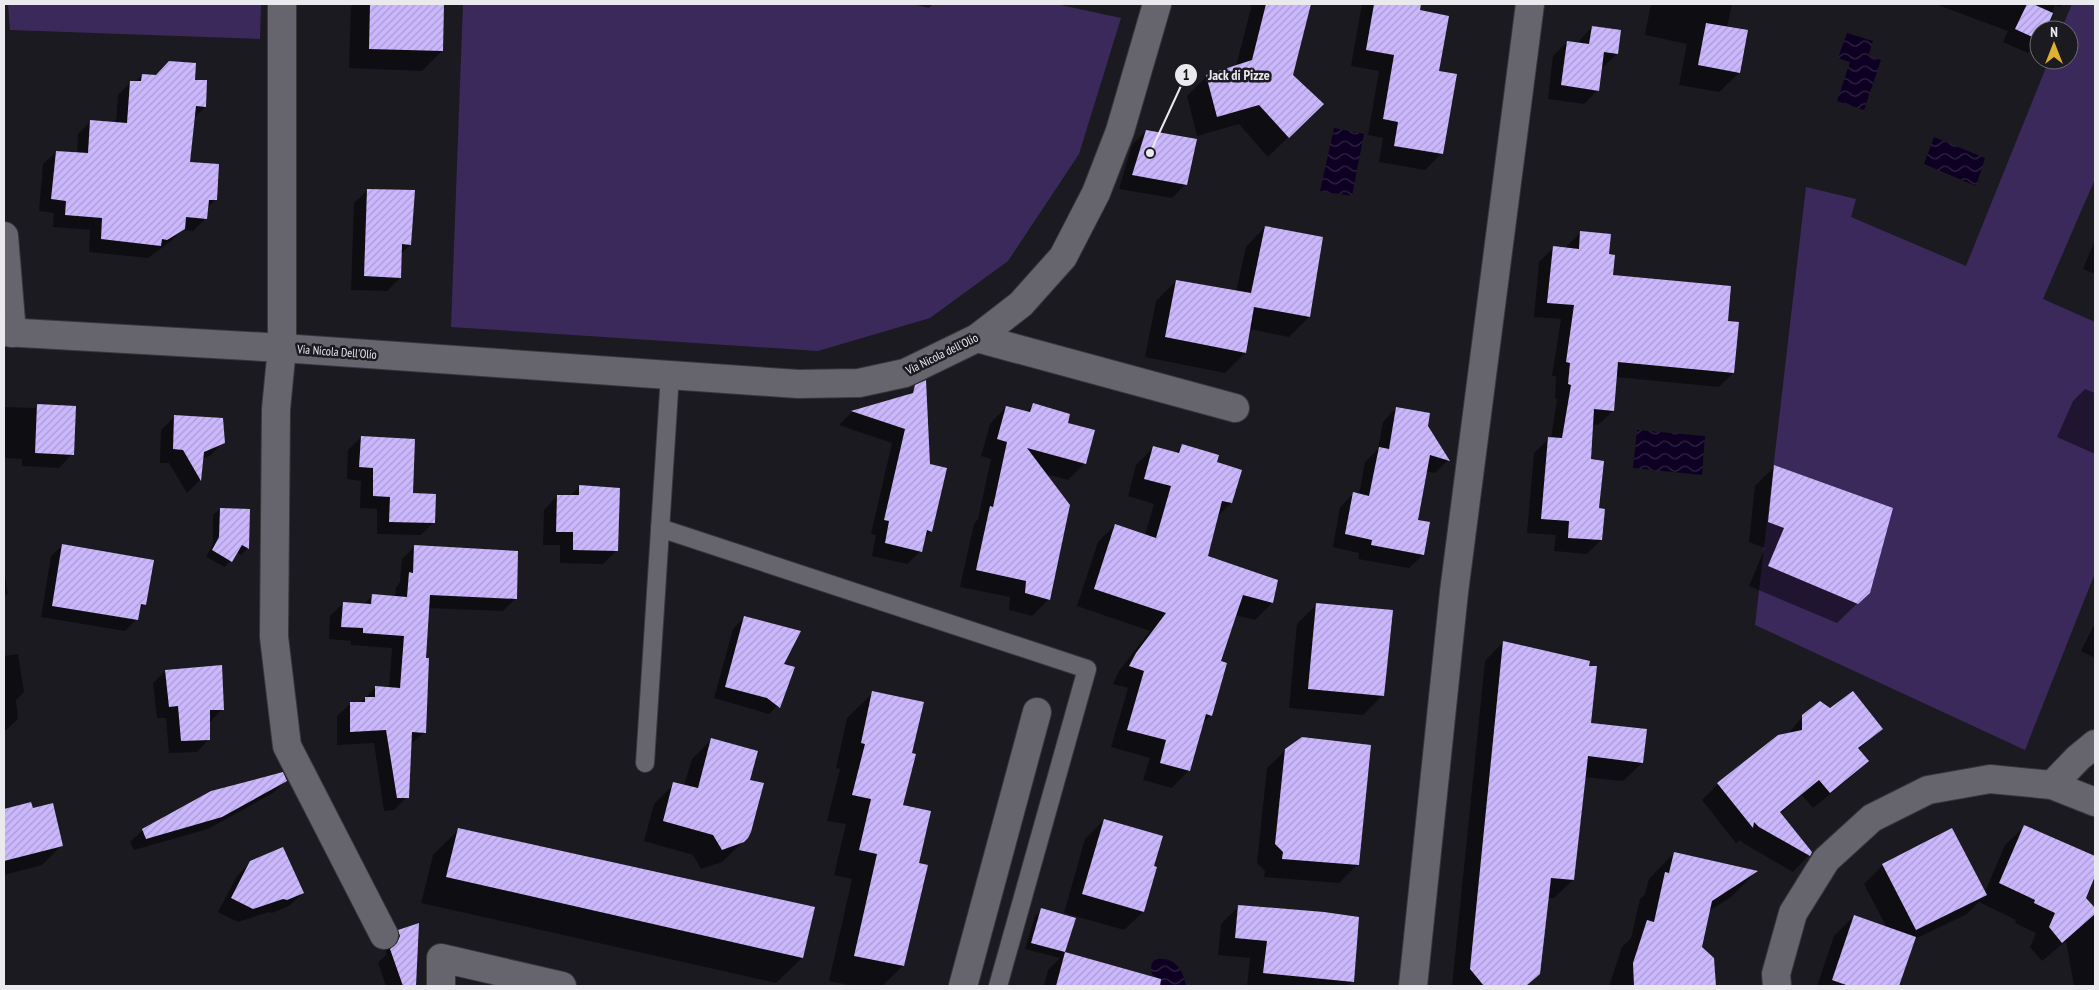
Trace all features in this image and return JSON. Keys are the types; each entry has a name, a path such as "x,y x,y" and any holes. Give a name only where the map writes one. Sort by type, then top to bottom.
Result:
{"street":[{"path":"282,4 282,348 276,409 274,637 288,746 384,935"},
{"name":"Via Nicola dell'Olio","path":"670,375 798,384 859,383 905,373 977,338 1021,304 1063,257 1096,193 1120,131 1157,4"},
{"path":"1413,986 1454,592 1530,4"},
{"path":"4,236 8,333"},
{"name":"Via Nicola Dell'Olio","path":"8,333 282,348 670,375"},
{"path":"977,338 1235,408"},
{"path":"963,986 1037,712"},
{"path":"2052,785 2078,758 2095,744"},
{"path":"1777,986 1776,974 1793,913 1826,860 1872,818 1928,790 1990,778 2052,785 2095,802"},
{"path":"441,986 441,958 562,986"}],"lane":[{"path":"645,763 670,375"},
{"path":"660,528 1087,669 998,986"}],"shaded area":[{"path":"8,4 261,4 260,39 10,30"},
{"path":"463,4 1056,4 1121,18 1079,154 1008,261 930,318 818,351 451,327"},
{"path":"2072,4 2095,4 2095,179 2043,299 2095,322 2095,573 2025,750 1755,625 1806,187 1856,199 1851,217 1966,266 2045,70 2079,70 2079,20 2065,20"}],"water":[{"path":"1847,33 1873,41 1868,56 1881,60 1864,110 1837,101 1850,62 1838,58"},
{"path":"1334,128 1364,134 1352,196 1320,191"},
{"path":"1934,137 1985,158 1976,186 1924,164"},
{"path":"1637,430 1705,436 1702,475 1633,468"},
{"path":"1156,959 1168,960 1177,965 1183,974 1186,986 1161,986 1159,980 1152,974 1152,964"}],"building":[{"path":"370,4 444,4 443,51 369,49"},
{"path":"1266,4 1311,4 1293,75 1324,104 1289,138 1259,105 1217,117 1206,75 1252,60"},
{"path":"1374,4 1421,4 1420,10 1449,16 1439,71 1457,74 1443,154 1394,146 1398,122 1383,119 1394,55 1366,50"},
{"path":"2027,4 2033,4 2053,13 2050,20 2029,20 2029,35 2015,29"},
{"path":"1706,23 1748,30 1740,73 1698,65"},
{"path":"1592,26 1621,30 1618,54 1604,52 1599,91 1561,85 1567,41 1589,44"},
{"path":"169,61 196,63 195,80 207,80 206,107 196,106 190,162 219,164 217,200 209,200 207,219 186,217 185,229 167,240 162,239 161,246 101,239 102,218 65,215 66,201 51,199 56,151 88,153 90,120 127,123 130,81 141,81 142,74 156,75"},
{"path":"1146,130 1197,139 1187,185 1132,175"},
{"path":"367,189 415,190 411,245 402,244 401,278 364,276"},
{"path":"1265,226 1323,237 1310,317 1254,307 1246,353 1165,337 1176,280 1251,293"},
{"path":"1580,231 1611,234 1609,254 1615,255 1613,275 1731,286 1728,321 1739,322 1734,373 1618,362 1614,411 1594,409 1591,459 1604,461 1599,508 1605,509 1602,540 1568,538 1569,521 1541,519 1548,437 1562,438 1571,385 1568,384 1570,363 1566,362 1574,305 1547,303 1553,246 1579,249"},
{"path":"926,380 930,464 947,468 932,532 927,530 922,552 885,543 889,521 884,520 905,429 851,411 913,393 915,385"},
{"path":"1033,403 1070,414 1068,423 1095,430 1086,464 1027,448 1070,505 1050,600 1025,593 1026,581 976,570 990,506 993,507 1007,442 997,439 1006,406 1030,412"},
{"path":"37,404 76,406 74,455 35,453"},
{"path":"1396,407 1430,413 1428,426 1450,461 1430,455 1418,520 1430,522 1424,555 1371,545 1372,540 1345,534 1353,492 1369,496 1379,447 1389,449"},
{"path":"174,415 223,418 225,443 204,452 201,481 183,450 173,449"},
{"path":"361,436 415,439 413,493 436,494 435,523 389,522 390,497 373,496 373,468 359,467"},
{"path":"1182,444 1219,455 1217,462 1242,470 1232,503 1222,501 1208,556 1278,580 1273,603 1243,595 1221,661 1227,663 1212,716 1206,714 1190,771 1160,763 1166,740 1127,730 1144,671 1129,666 1136,653 1166,613 1094,589 1115,524 1156,538 1171,486 1144,479 1153,446 1179,453"},
{"path":"1774,465 1893,508 1870,593 1858,604 1768,566 1784,528 1768,522"},
{"path":"579,485 620,488 618,551 573,550 573,532 556,532 557,495 579,495"},
{"path":"220,508 250,509 249,549 242,545 232,562 212,550 219,537"},
{"path":"62,544 154,560 146,605 141,604 138,620 52,606"},
{"path":"414,545 518,551 517,599 430,595 426,658 429,658 426,733 412,732 409,798 397,798 386,730 350,732 350,702 365,702 365,697 375,697 375,686 400,688 404,636 363,633 363,628 341,627 343,602 371,604 372,594 407,597 409,572 413,573"},
{"path":"1316,603 1393,610 1384,696 1308,689"},
{"path":"744,616 801,631 784,664 795,667 780,708 767,698 725,687"},
{"path":"1503,641 1590,661 1589,666 1597,666 1591,723 1647,729 1643,763 1588,756 1574,880 1551,878 1540,974 1526,986 1484,986 1470,969"},
{"path":"222,665 224,710 210,710 210,740 181,741 178,706 169,707 165,670"},
{"path":"872,691 924,702 912,753 916,754 903,805 931,811 919,863 928,865 904,966 854,956 877,854 859,850 871,799 852,795 865,744 861,743"},
{"path":"1853,691 1883,729 1858,748 1869,761 1830,793 1819,780 1780,812 1812,852 1810,856 1759,827 1754,822 1753,828 1717,783 1778,735 1802,730 1802,715 1820,701 1830,708"},
{"path":"1302,737 1371,745 1359,865 1282,859 1283,852 1275,844 1285,749"},
{"path":"711,738 758,751 750,780 764,783 748,838 744,842 722,850 713,835 663,821 673,782 698,788"},
{"path":"283,772 287,781 222,817 146,839 142,829 211,791"},
{"path":"31,802 33,808 53,803 63,846 4,861 4,809"},
{"path":"1104,819 1163,836 1154,866 1157,867 1144,912 1082,894"},
{"path":"2024,825 2095,856 2095,876 2086,898 2095,908 2095,914 2062,943 2049,927 2055,913 2034,903 2035,900 1999,883"},
{"path":"458,828 815,907 803,958 446,877"},
{"path":"1952,828 1987,895 1916,930 1882,864"},
{"path":"283,847 304,893 287,900 283,899 253,909 231,898 250,861"},
{"path":"1674,852 1758,871 1712,901 1702,947 1714,958 1716,986 1634,986 1633,963 1647,920 1654,922 1665,872 1669,873"},
{"path":"1238,905 1324,912 1359,917 1354,982 1263,973 1267,941 1235,938"},
{"path":"1041,908 1076,918 1065,952 1031,943"},
{"path":"1854,915 1916,937 1899,986 1849,986 1832,980"},
{"path":"419,923 416,986 403,986 390,949 397,943 400,936 398,930"},
{"path":"1065,952 1161,979 1160,986 1056,986"}],"place":[{"name":"Jack di Pizze","path":"1150,153"}]}
